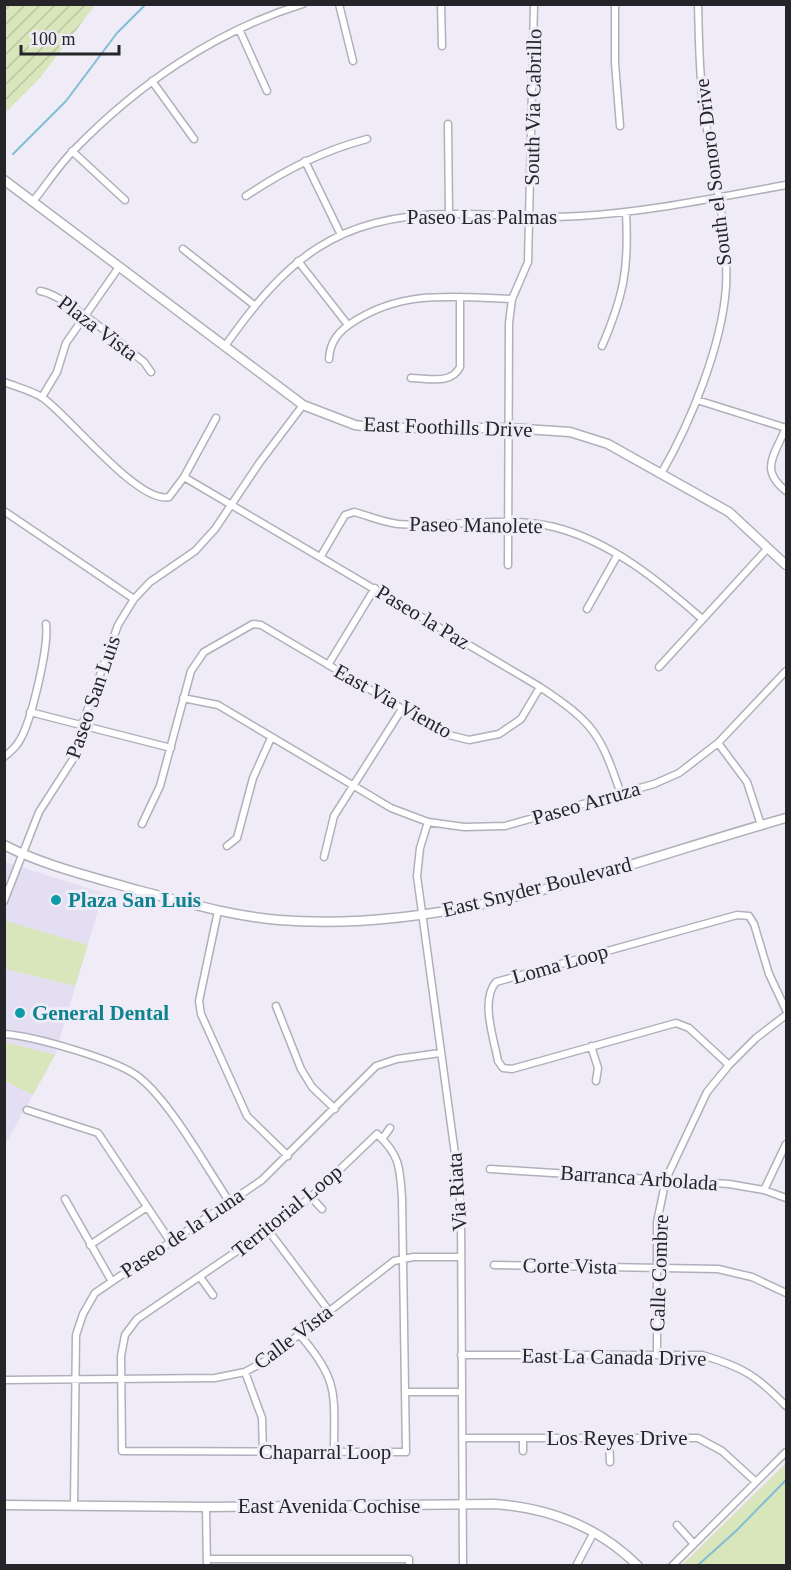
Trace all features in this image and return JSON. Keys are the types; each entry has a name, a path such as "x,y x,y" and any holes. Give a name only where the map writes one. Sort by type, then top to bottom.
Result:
{"street":[{"path":"34,200 72,151 152,81 196,52 239,29 303,4"},
{"path":"339,4 352,61"},
{"path":"441,4 442,46"},
{"name":"South Via Cabrillo","path":"508,566 508,323 512,299 528,262 531,215 534,4"},
{"path":"615,4 615,63 620,126"},
{"name":"South el Sonoro Drive","path":"662,472 683,435 697,400 719,325 726,289 726,253 704,108 698,4"},
{"path":"239,29 267,92"},
{"path":"152,81 194,139"},
{"path":"448,124 449,214"},
{"path":"246,196 305,161 335,148 367,140"},
{"path":"72,151 125,200"},
{"path":"305,161 341,235"},
{"name":"East Foothills Drive","path":"4,180 34,200 303,405 354,425 377,428 508,428 570,432 608,444 662,472 729,512 786,565"},
{"name":"Paseo Las Palmas","path":"225,346 254,305 277,279 298,261 341,235 377,221 409,215 578,216 626,212 786,185"},
{"path":"602,346 618,310 625,284 628,256 626,212"},
{"path":"183,249 254,305"},
{"path":"298,261 348,325"},
{"path":"42,397 57,372 66,343 119,267"},
{"name":"Plaza Vista","path":"40,291 51,292 144,362 152,372"},
{"path":"329,358 329,347 337,334 370,311 391,302 418,297 512,299"},
{"path":"411,378 447,379 455,375 460,367 460,297"},
{"path":"4,382 42,397 135,485 162,499 169,497 184,477 216,418"},
{"path":"697,400 786,427 771,462 770,472 773,481 786,490"},
{"name":"Paseo San Luis","path":"4,901 39,812 75,756 82,725 118,625 134,599 150,582 195,551 233,505 260,462 303,405"},
{"name":"Paseo la Paz","path":"184,477 375,588 540,687 577,712 604,746 621,794"},
{"path":"4,511 134,599"},
{"name":"Paseo Manolete","path":"321,556 345,515 354,512 398,524 508,523 553,527 586,538 618,556 662,584 701,618"},
{"path":"659,667 701,618 767,549"},
{"path":"587,609 618,556"},
{"path":"328,665 375,588"},
{"path":"4,757 19,743 30,712 48,639 46,624"},
{"name":"East Via Viento","path":"142,824 160,786 191,671 204,652 253,624 261,625 445,735 469,740 499,734 521,719 540,687"},
{"name":"Paseo Arruza","path":"183,698 218,705 351,787 391,808 428,822 464,827 505,826 621,794 679,773 718,743 785,676"},
{"path":"324,857 334,816 402,709"},
{"path":"30,712 171,748"},
{"path":"227,846 237,838 253,778 271,738"},
{"path":"718,743 747,782 761,825"},
{"name":"East Snyder Boulevard","path":"4,845 23,855 102,880 218,910 279,920 356,921 421,915 527,893 786,818"},
{"name":"Via Riata","path":"428,822 420,848 417,876 458,1176 463,1566"},
{"path":"218,910 198,1001 201,1014 247,1116 288,1156"},
{"name":"Loma Loop","path":"729,1065 689,1028 676,1023 512,1070 503,1068 498,1061 488,1000 489,989 496,982 737,915 749,916 754,924 769,974 786,1011"},
{"path":"276,1006 301,1069 312,1087 335,1109"},
{"name":"Calle Combre","path":"657,1354 657,1222 666,1179 707,1092 729,1065 756,1038 786,1015"},
{"path":"4,1034 123,1067 140,1077 160,1099 229,1201"},
{"path":"591,1046 598,1068 596,1081"},
{"name":"Paseo de la Luna","path":"74,1506 76,1335 83,1314 95,1293 111,1280 262,1180 376,1066 397,1059 440,1053"},
{"path":"27,1110 98,1133 170,1241"},
{"path":"390,1128 382,1139 391,1147 400,1168 403,1258"},
{"name":"Territorial Loop","path":"120,1379 124,1335 137,1319 268,1230 311,1197 377,1134 382,1139"},
{"path":"764,1190 786,1144"},
{"name":"Barranca Arbolada","path":"490,1169 729,1184 764,1190 786,1198"},
{"path":"311,1197 322,1209"},
{"path":"65,1198 111,1280"},
{"path":"90,1245 147,1207"},
{"path":"268,1230 329,1311"},
{"name":"Calle Vista","path":"4,1380 215,1378 245,1372 265,1361 383,1267 403,1258 460,1257"},
{"name":"Chaparral Loop","path":"120,1379 122,1451 406,1452 403,1258"},
{"name":"Corte Vista","path":"494,1265 718,1269 752,1277 786,1293"},
{"path":"200,1276 213,1295"},
{"path":"299,1334 320,1358 331,1381 334,1453"},
{"name":"East La Canada Drive","path":"461,1355 702,1355 732,1364 759,1379 786,1406"},
{"path":"245,1372 259,1407 263,1453"},
{"path":"406,1392 461,1392"},
{"path":"609,1437 610,1462"},
{"name":"Los Reyes Drive","path":"462,1438 698,1438 722,1451 756,1482"},
{"path":"523,1438 523,1451"},
{"path":"672,1566 786,1452"},
{"name":"East Avenida Cochise","path":"4,1505 521,1506 569,1520 594,1532 638,1566"},
{"path":"206,1507 207,1562 409,1562"},
{"path":"677,1525 694,1544"},
{"path":"576,1566 594,1532"}],"shaded area":[{"path":"5,862 103,893 55,1055 5,1145"}],"green space":[{"path":"5,4 95,5 40,78 5,113"},
{"path":"6,921 88,945 75,986 5,969"},
{"path":"5,1042 55,1055 33,1095 5,1081"},
{"path":"786,1463 786,1565 682,1565"}],"waterway":[{"path":"13,154 66,101 117,33 146,4"},
{"path":"697,1566 736,1531 786,1480"}],"place":[{"name":"Plaza San Luis","path":"56,900"},
{"name":"General Dental","path":"20,1013"}]}
